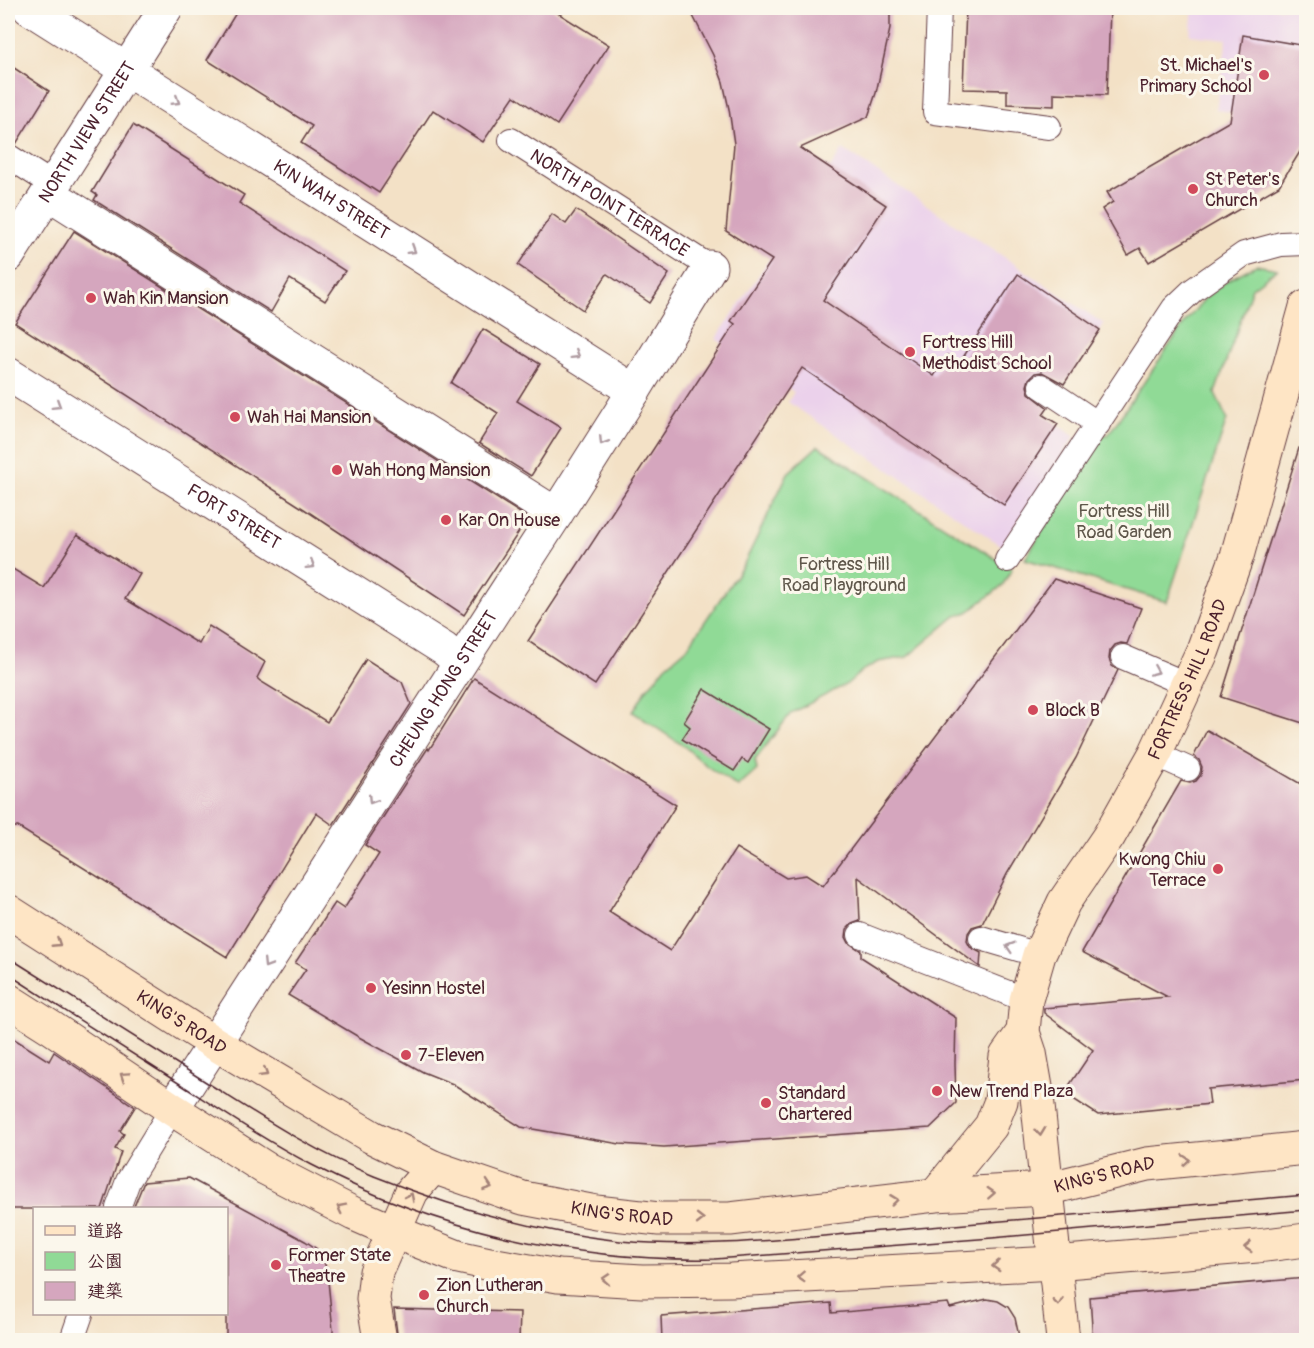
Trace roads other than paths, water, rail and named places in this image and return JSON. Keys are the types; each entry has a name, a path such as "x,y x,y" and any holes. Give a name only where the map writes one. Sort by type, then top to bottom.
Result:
{"street":[{"name":"KIN WAH STREET","path":"29,8 634,391"},
{"name":"NORTH VIEW STREET","path":"8,256 166,8"},
{"path":"51,189 543,506 555,516"},
{"name":"CHEUNG HONG STREET","path":"172,1109 555,516 710,267"},
{"name":"FORTRESS HILL ROAD","path":"1063,1341 1030,1053 1023,1032 1026,1000 1038,955 1064,902 1109,836 1155,754 1203,650 1237,556 1306,307"},
{"name":"FORT STREET","path":"8,374 460,662"},
{"name":"KING'S ROAD","path":"8,911 214,1043 333,1116 372,1137 433,1167 523,1198 596,1212 659,1219 730,1220 935,1195 1047,1190 1147,1164 1306,1148"},
{"path":"8,1000 265,1168 394,1232 458,1257 490,1264 558,1276 642,1281 731,1280 1054,1263 1306,1240"},
{"name":"FORTRESS HILL ROAD","path":"935,1195 991,1126 1001,1101 1006,1056 1023,1032"},
{"path":"380,1341 373,1299 376,1272 412,1191 433,1167"}],"lane":[{"path":"939,8 935,112 1049,127"},
{"name":"NORTH POINT TERRACE","path":"511,140 710,267"},
{"path":"8,156 51,189"},
{"path":"1007,561 1174,308 1193,290 1244,254 1281,244 1306,243"},
{"path":"1041,386 1098,424"},
{"path":"1123,657 1188,685"},
{"path":"1155,754 1188,769"},
{"path":"860,935 1026,1000"},
{"path":"981,938 1038,955"},
{"path":"119,1207 128,1181 172,1109"},
{"path":"72,1341 81,1315"}],"tram line":[{"path":"8,957 267,1120 330,1156 374,1176 464,1208 526,1225 589,1237 685,1244 750,1242 1306,1195"},
{"path":"8,974 245,1126 312,1165 408,1208 457,1224 558,1248 610,1255 715,1259 992,1238 1306,1210"}],"place":[{"name":"St. Michael's Primary School","path":"1264,75"},
{"name":"St Peter's Church","path":"1193,189"},
{"name":"Wah Kin Mansion","path":"91,298"},
{"name":"Fortress Hill Methodist School","path":"910,352"},
{"name":"Wah Hai Mansion","path":"235,417"},
{"name":"Wah Hong Mansion","path":"337,470"},
{"name":"Kar On House","path":"446,520"},
{"name":"Block B","path":"1033,710"},
{"name":"Kwong Chiu Terrace","path":"1218,869"},
{"name":"Yesinn Hostel","path":"371,988"},
{"name":"7-Eleven","path":"406,1055"},
{"name":"New Trend Plaza","path":"937,1091"},
{"name":"Standard Chartered","path":"766,1103"},
{"name":"Former State Theatre","path":"276,1265"},
{"name":"Zion Lutheran Church","path":"424,1295"}],"park label":[{"name":"Fortress Hill Road Garden","path":"1124,521"},
{"name":"Fortress Hill Road Playground","path":"844,574"}]}
